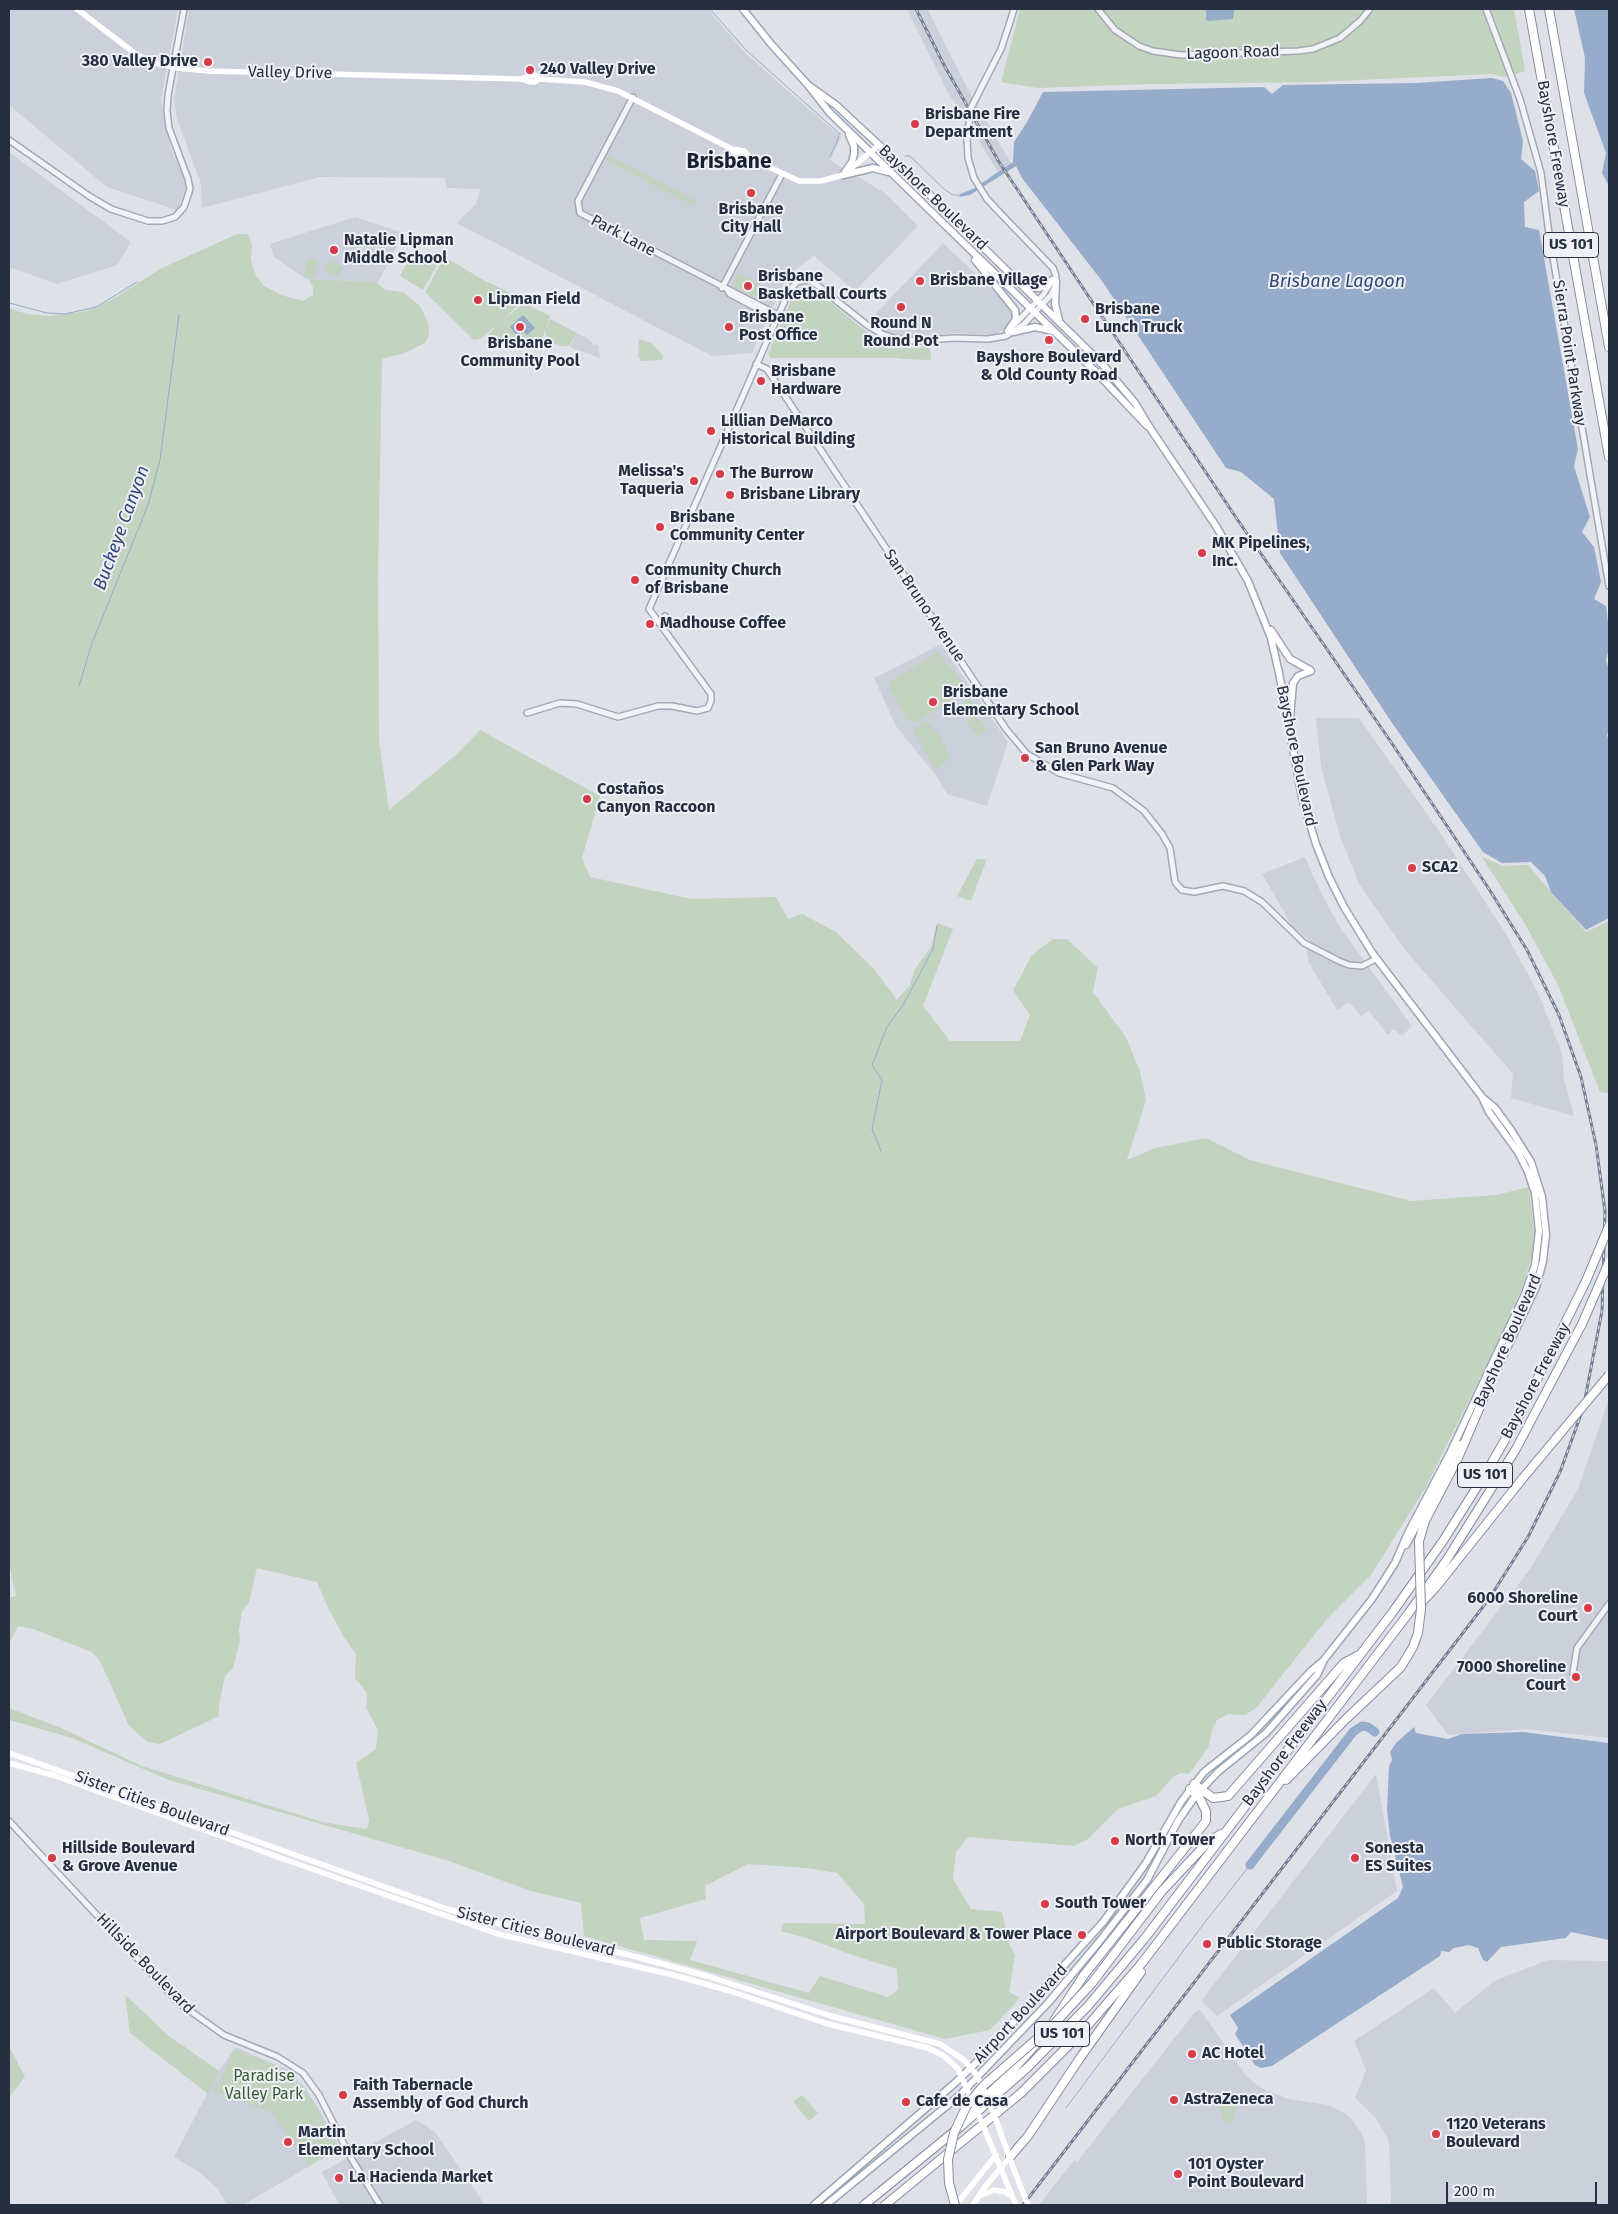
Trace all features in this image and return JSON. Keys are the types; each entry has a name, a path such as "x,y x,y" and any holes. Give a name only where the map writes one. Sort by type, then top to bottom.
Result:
{"highway":[{"path":"1525,9 1533,33"},
{"name":"Bayshore Freeway","path":"1529,9 1609,457"},
{"name":"Bayshore Freeway","path":"1549,9 1609,347"},
{"name":"Bayshore Freeway","path":"864,2205 1012,2083 1088,2006 1131,1955 1361,1653 1430,1559 1490,1466 1533,1390 1586,1281 1609,1226"},
{"name":"Bayshore Freeway","path":"885,2205 1004,2108 1068,2047 1142,1963 1408,1614 1462,1536 1509,1462 1548,1392 1582,1324 1609,1262"},
{"path":"1408,1614 1436,1587 1523,1478 1609,1375"},
{"path":"1268,1798 1347,1718 1401,1667 1413,1647 1418,1633 1421,1609 1419,1541 1425,1521 1458,1458 1485,1395"},
{"path":"1196,1789 1213,1798 1228,1796 1344,1663 1361,1653"},
{"path":"927,2154 1039,2042 1084,1975 1203,1826 1206,1821 1206,1811 1196,1789"},
{"path":"955,2205 949,2183 948,2159 954,2133 966,2107 983,2086 1055,2023 1092,1983 1167,1886 1209,1841 1226,1830"},
{"path":"1010,2157 1028,2136 1080,2058 1208,1876"}],"main road":[{"name":"Valley Drive","path":"77,9 133,52 153,62 173,67 208,71 521,79 535,75 539,79 585,82 607,87 633,97 732,149 744,151 752,159 782,174 810,182 827,180 843,175 879,145"},
{"name":"Bayshore Boulevard","path":"743,9 829,112 958,240 1056,332 1150,428"},
{"name":"Bayshore Boulevard","path":"808,85 836,104 879,145 1115,377 1135,402 1150,428 1228,544 1248,581 1265,620 1276,656 1301,793 1316,844 1339,897 1376,959 1482,1097 1494,1108 1520,1143 1531,1162 1542,1197 1546,1235 1544,1256 1538,1282 1447,1471 1399,1555 1372,1599 1323,1661 1317,1675 1266,1733 1196,1789"},
{"path":"843,175 852,162 854,150 846,128"},
{"path":"843,175 873,168 883,169 893,175"},
{"path":"958,240 1015,310 1016,319 1010,332"},
{"path":"1018,281 1035,288 1054,281 1055,304 1059,321"},
{"path":"1010,332 1035,327 1056,332"},
{"path":"1265,620 1290,659 1311,671 1298,676 1293,684 1290,733"},
{"name":"Bayshore Boulevard","path":"1399,1555 1411,1525 1450,1453 1526,1294 1536,1260 1539,1220 1532,1182 1518,1152 1489,1112 1482,1097"},
{"name":"Sister Cities Boulevard","path":"9,1753 447,1909 504,1925 680,1968 830,2016 940,2044 957,2054 971,2067 984,2088 1028,2205"},
{"name":"Sister Cities Boulevard","path":"9,1763 56,1776 473,1926 530,1942 677,1976 730,1991 828,2024 928,2048 944,2056 963,2076 1002,2166 1016,2205"},
{"name":"Airport Boulevard","path":"814,2205 963,2076 1104,1921 1146,1864 1196,1789"},
{"name":"Airport Boulevard","path":"826,2205 968,2088 1048,2003 1124,1911 1147,1880 1196,1789"},
{"path":"955,2205 996,2155 1010,2157"},
{"path":"973,2205 1010,2157"},
{"path":"979,2196 990,2191 1000,2191 1012,2196"}],"street":[{"path":"9,140 89,196 111,209 148,221 169,220 180,213 190,189 168,120 167,99 184,9"},
{"path":"527,713 553,704 568,703 618,718 653,707 672,706 702,711 710,705 711,694 649,609 778,315 791,287 797,282 806,280 818,286 867,325 890,337 910,341 954,338 999,338 1010,332 1040,303 1054,281 1050,266 987,199 974,178 968,158 966,139 971,108 1001,49 1014,9"},
{"name":"Lagoon Road","path":"1098,9 1115,30 1139,46 1153,51 1181,55 1313,49 1340,38 1360,21 1370,9"},
{"name":"Sierra Point Parkway","path":"1486,9 1520,99 1541,174 1549,234 1609,586"},
{"name":"Park Lane","path":"633,97 578,201 578,209 587,218 728,291 730,294 766,313 770,312 778,315"},
{"path":"722,288 782,174"},
{"name":"San Bruno Avenue","path":"756,364 767,369 1006,729 1027,754 1039,763 1059,773 1112,788 1144,812 1170,848 1175,882 1182,890 1194,892 1223,886 1244,891 1262,902 1304,943 1350,965 1362,966 1376,959"},
{"path":"661,626 665,616"},
{"path":"1573,1673 1577,1648 1609,1604"},
{"name":"Hillside Boulevard","path":"9,1821 179,2003 224,2035 278,2057 303,2073 319,2095 350,2158 380,2205"}],"shaded area":[{"path":"9,9 178,9 161,100 171,149 187,186 177,210 107,187 9,105"},
{"path":"189,9 708,9 746,54 841,137 830,160 885,193 918,226 855,291 814,256 787,276 752,353 712,356 457,223 476,204 480,189 447,188 445,178 320,177 202,208 201,184 177,119 174,99"},
{"path":"907,9 927,9 969,91 1011,163 998,172 949,95"},
{"path":"9,152 131,242 117,265 57,284 9,267"},
{"name":"Natalie Lipman Middle School","path":"355,217 404,233 378,282 306,279 274,257 270,244"},
{"path":"943,243 1010,306 1013,317 1010,323 994,335 953,333 919,338 901,336 885,331 869,321"},
{"path":"577,333 587,338 594,345 598,344 600,358 570,347"},
{"name":"Brisbane Elementary School","path":"941,644 1008,742 987,806 947,794 938,778 896,726 874,678"},
{"path":"1316,718 1359,718 1441,834 1506,934 1538,993 1562,1053 1564,1079 1574,1116 1511,1098 1513,1074 1405,950 1359,884 1340,836 1321,767"},
{"path":"1305,857 1321,893 1341,929 1412,1026 1402,1036 1394,1029 1388,1035 1369,1011 1361,1016 1349,1002 1337,1010 1309,963 1307,952 1311,942 1292,926 1262,874"},
{"path":"1609,1399 1609,1738 1526,1729 1448,1735 1426,1705 1530,1569 1578,1489"},
{"path":"1376,1774 1397,1891 1217,2016 1201,2001"},
{"path":"1548,1960 1609,1961 1609,2205 1391,2205 1389,2141 1376,2118 1355,2098 1366,2070 1354,2041 1434,1988 1455,2013 1494,1981"},
{"path":"1200,2010 1248,2078 1263,2089 1288,2099 1328,2105 1345,2113 1353,2121 1361,2132 1365,2143 1367,2205 1039,2205 1074,2160 1077,2162 1195,2012"},
{"path":"235,2047 286,2069 304,2086 340,2148 243,2205 227,2205 217,2188 199,2172 174,2157 219,2071"},
{"path":"416,2120 435,2132 485,2205 339,2205 322,2172"}],"green space":[{"path":"1020,9 1514,9 1525,71 1505,77 1491,74 1315,82 1151,84 1038,88 1001,82"},
{"path":"608,155 697,201 694,206 605,160"},
{"path":"237,234 248,234 252,245 251,260 256,276 264,286 281,295 303,301 313,295 313,287 309,279 376,282 385,290 403,292 420,306 428,322 429,335 425,343 405,353 382,359 378,575 379,741 389,810 457,754 480,730 600,796 582,858 590,877 691,899 776,897 788,919 802,914 836,932 874,969 897,1000 910,985 915,969 931,947 937,923 953,929 923,1006 950,1041 1020,1041 1030,1015 1013,990 1032,955 1053,939 1067,939 1098,968 1093,992 1127,1039 1140,1072 1146,1100 1127,1160 1156,1148 1206,1138 1250,1160 1411,1201 1496,1195 1529,1187 1534,1232 1532,1256 1522,1288 1501,1335 1426,1487 1371,1575 1327,1619 1256,1708 1245,1715 1228,1714 1217,1720 1213,1727 1208,1748 1189,1774 1181,1773 1173,1777 1156,1796 1118,1809 1088,1839 1074,1846 968,1837 956,1852 953,1879 971,1909 1002,1912 1008,1941 1015,1955 1009,1992 1020,1998 990,2030 945,2039 584,1936 581,1903 531,1891 449,1861 169,1780 72,1738 9,1720 9,1708 61,1728 142,1766 322,1822 367,1829 369,1819 356,1763 376,1749 378,1730 366,1708 367,1693 355,1678 356,1654 328,1608 317,1582 257,1568 249,1602 242,1611 239,1630 240,1640 233,1668 225,1676 219,1705 219,1716 160,1744 148,1742 129,1726 100,1661 92,1652 33,1629 18,1626 9,1644 9,1598 16,1596 9,1563 9,308 27,314 49,316 86,311 111,300 162,268","holes":["748,1864 807,1868 837,1873 864,1904 865,1924 783,1923 781,1931 897,1969 898,1990 888,1997 820,1976 809,1993 690,1960 697,1941 644,1940 640,1918 706,1899 705,1886"]},
{"path":"413,252 437,265 423,290 400,276"},
{"path":"307,259 318,261 315,278 304,276"},
{"path":"329,260 343,267 338,277 323,270"},
{"name":"Lipman Field","path":"450,260 485,281 524,299 502,321 524,303 550,316 540,345 489,340 488,335 497,325 481,338 474,340 425,292 440,265"},
{"name":"Brisbane Basketball Courts","path":"738,273 776,293 770,304 736,288 733,283"},
{"path":"807,286 813,288 874,338 905,348 930,347 931,360 899,358 770,358 768,354 795,291 800,287"},
{"path":"550,319 577,333 569,346 561,346 548,341 545,331"},
{"path":"639,339 651,343 663,355 662,360 641,361 638,356"},
{"path":"937,652 969,689 917,722 908,720 889,688 890,682"},
{"path":"969,698 977,708 968,715 960,705"},
{"path":"975,714 987,729 978,736 966,721"},
{"path":"926,721 940,736 950,757 936,771 913,730"},
{"path":"1482,857 1503,866 1528,865 1586,932 1609,921 1609,1093 1600,1092 1558,985 1525,924"},
{"path":"977,859 987,859 971,901 957,896"},
{"path":"125,1995 169,2036 219,2071 208,2094 130,2033"},
{"path":"9,2046 25,2077 9,2097"},
{"name":"Paradise Valley Park","path":"235,2050 277,2066 301,2085 317,2107 338,2149 309,2166 271,2112 214,2091"},
{"path":"802,2095 818,2113 809,2121 793,2102"},
{"path":"1222,2101 1238,2107 1231,2124 1220,2120 1223,2112 1219,2110"}],"water":[{"path":"1206,9 1234,9 1233,19 1208,21 1206,20"},
{"path":"1574,9 1609,9 1609,186 1602,173 1606,153 1584,93 1585,58"},
{"name":"Brisbane Lagoon","path":"1492,78 1503,81 1511,93 1523,141 1521,159 1535,171 1539,191 1524,202 1525,227 1539,230 1578,449 1574,466 1590,517 1582,532 1594,547 1601,582 1594,599 1606,606 1609,630 1609,649 1606,660 1609,670 1609,728 1607,736 1609,739 1609,918 1586,930 1551,892 1545,876 1531,862 1502,863 1483,852 1392,723 1280,553 1274,499 1241,472 1226,468 1102,281 1022,178 1016,166 970,195 959,197 960,194 973,189 1013,162 1014,142 1043,92 1264,87 1272,94 1283,85 1416,83"},
{"path":"523,315 535,328 527,335 523,331 517,336 510,327"},
{"path":"1414,1727 1416,1733 1448,1739 1462,1734 1523,1732 1609,1743 1609,1940 1571,1932 1566,1938 1501,1947 1487,1962 1483,1960 1478,1948 1469,1945 1454,1948 1449,1952 1441,1951 1440,1956 1272,2066 1261,2068 1255,2065 1235,2034 1238,2028 1230,2015 1398,1898 1403,1887 1390,1836 1387,1809 1389,1766 1392,1760 1390,1752 1396,1743"}],"waterway":[{"path":"710,9 746,50 841,135"},
{"path":"830,156 839,134"},
{"path":"905,156 910,156 944,189 953,195 959,195"},
{"path":"9,303 47,313 65,314 96,307 137,282"},
{"name":"Buckeye Canyon","path":"79,686 92,643 148,505 160,460 179,315"},
{"path":"881,1151 872,1129 882,1080 872,1065 887,1027 903,1005 933,949 937,926"},
{"path":"1250,1865 1353,1732 1362,1726 1368,1727 1375,1732"},
{"path":"1066,2108 1250,1865"}],"railway":[{"path":"916,9 944,65 999,162 1237,519 1389,739 1489,889 1527,950 1559,1015 1581,1077 1596,1145 1605,1211 1602,1311 1583,1409 1560,1472 1528,1537 1489,1599 1023,2205"}],"place":[{"name":"380 Valley Drive","path":"208,62"},
{"name":"240 Valley Drive","path":"530,70"},
{"name":"Brisbane Fire Department","path":"915,124"},
{"name":"Brisbane City Hall","path":"751,193"},
{"name":"Natalie Lipman Middle School","path":"334,250"},
{"name":"Brisbane Village","path":"920,281"},
{"name":"Brisbane Basketball Courts","path":"748,286"},
{"name":"Lipman Field","path":"478,300"},
{"name":"Round N Round Pot","path":"901,307"},
{"name":"Brisbane Lunch Truck","path":"1085,319"},
{"name":"Brisbane Community Pool","path":"520,327"},
{"name":"Brisbane Post Office","path":"729,327"},
{"name":"Bayshore Boulevard & Old County Road","path":"1049,340"},
{"name":"Brisbane Hardware","path":"761,381"},
{"name":"Lillian DeMarco Historical Building","path":"711,431"},
{"name":"The Burrow","path":"720,474"},
{"name":"Melissa's Taqueria","path":"694,481"},
{"name":"Brisbane Library","path":"730,495"},
{"name":"Brisbane Community Center","path":"660,527"},
{"name":"MK Pipelines, Inc.","path":"1202,553"},
{"name":"Community Church of Brisbane","path":"635,580"},
{"name":"Madhouse Coffee","path":"650,624"},
{"name":"Brisbane Elementary School","path":"933,702"},
{"name":"San Bruno Avenue & Glen Park Way","path":"1025,758"},
{"name":"Costaños Canyon Raccoon","path":"587,799"},
{"name":"SCA2","path":"1412,868"},
{"name":"6000 Shoreline Court","path":"1588,1608"},
{"name":"7000 Shoreline Court","path":"1576,1677"},
{"name":"North Tower","path":"1115,1841"},
{"name":"Hillside Boulevard & Grove Avenue","path":"52,1858"},
{"name":"Sonesta ES Suites","path":"1355,1858"},
{"name":"South Tower","path":"1045,1904"},
{"name":"Airport Boulevard & Tower Place","path":"1082,1935"},
{"name":"Public Storage","path":"1207,1944"},
{"name":"AC Hotel","path":"1192,2054"},
{"name":"Faith Tabernacle Assembly of God Church","path":"343,2095"},
{"name":"AstraZeneca","path":"1174,2100"},
{"name":"Cafe de Casa","path":"906,2102"},
{"name":"1120 Veterans Boulevard","path":"1436,2134"},
{"name":"Martin Elementary School","path":"288,2142"},
{"name":"101 Oyster Point Boulevard","path":"1178,2174"},
{"name":"La Hacienda Market","path":"339,2178"}],"district":[{"name":"Brisbane","path":"729,162"}]}
